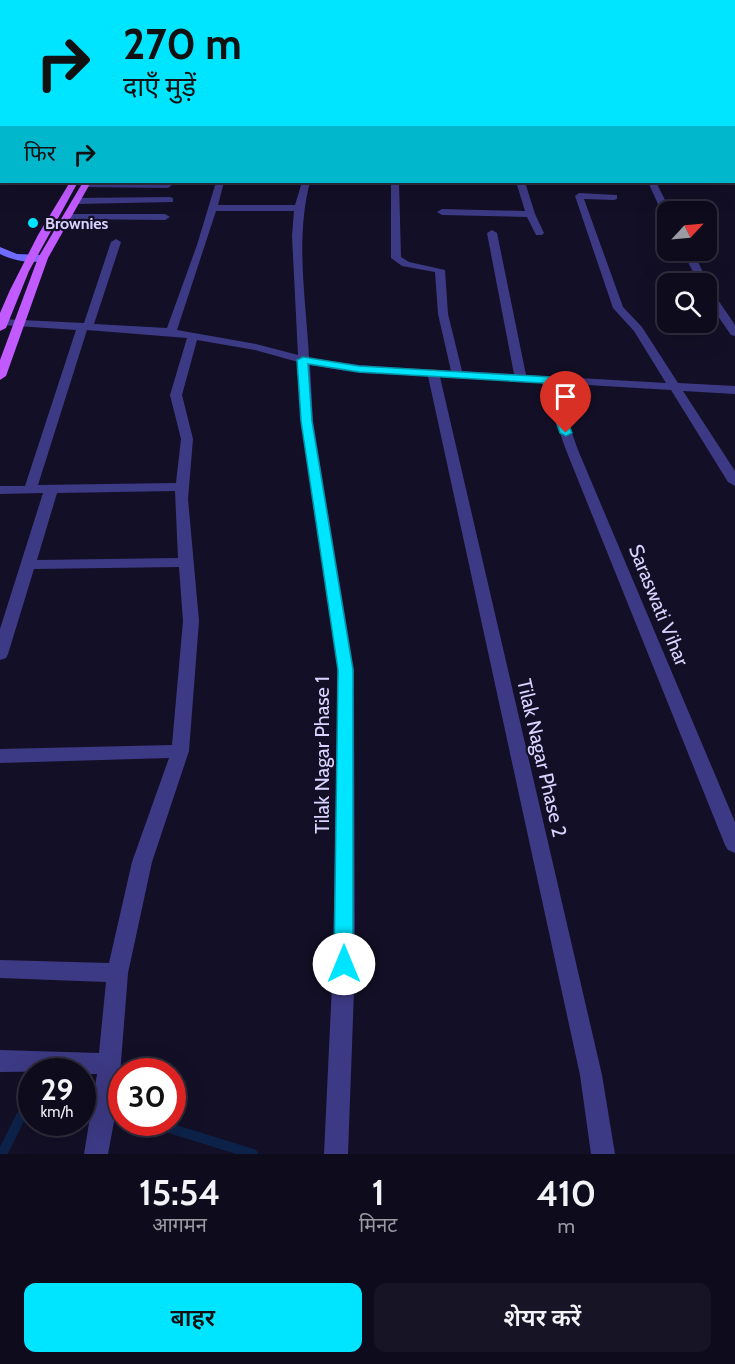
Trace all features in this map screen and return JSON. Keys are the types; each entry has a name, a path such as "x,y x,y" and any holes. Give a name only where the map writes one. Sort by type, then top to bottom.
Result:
{"main road":[{"path":"1,325 5,300 73,183"},
{"path":"0,376 43,258 86,183"},
{"path":"53,217 67,217"},
{"path":"0,250 15,257 43,258"}],"street":[{"path":"86,183 168,185"},
{"path":"124,217 138,183"},
{"path":"171,332 202,245 220,183"},
{"name":"Tilak Nagar Phase 1","path":"306,183 299,208 297,267 307,421 346,670 344,964 336,1154"},
{"path":"395,183 396,258 406,264 440,270 443,314 457,374"},
{"path":"521,183 530,214 539,234"},
{"path":"652,183 661,201"},
{"path":"614,197 579,196 618,308 638,329 735,482"},
{"path":"76,201 170,200"},
{"path":"212,208 299,208"},
{"path":"442,212 530,214"},
{"path":"67,217 165,216"},
{"path":"492,233 521,379"},
{"path":"30,490 116,242"},
{"path":"717,306 735,333"},
{"path":"1,325 19,322 171,332 256,346 303,360 359,369 735,390"},
{"path":"110,1058 117,973 142,862 180,751 191,621 181,499 187,439 176,396 193,335"},
{"name":"Tilak Nagar Phase 2","path":"433,372 591,1075 603,1154"},
{"name":"Saraswati Vihar","path":"547,380 572,450 735,845"},
{"path":"0,490 182,487"},
{"path":"0,652 51,490"},
{"path":"28,565 186,562"},
{"path":"0,756 180,751"},
{"path":"0,969 117,973"},
{"path":"0,1061 108,1064"},
{"path":"98,1144 108,1076"}],"waterway":[{"path":"96,1116 108,1117"},
{"path":"2,1154 18,1122"},
{"path":"186,1133 253,1154"}],"place":[{"name":"Brownies","path":"33,223"}],"route":[{"path":"344,964 346,670 307,421 303,360 359,369 547,380 566,433"}]}
